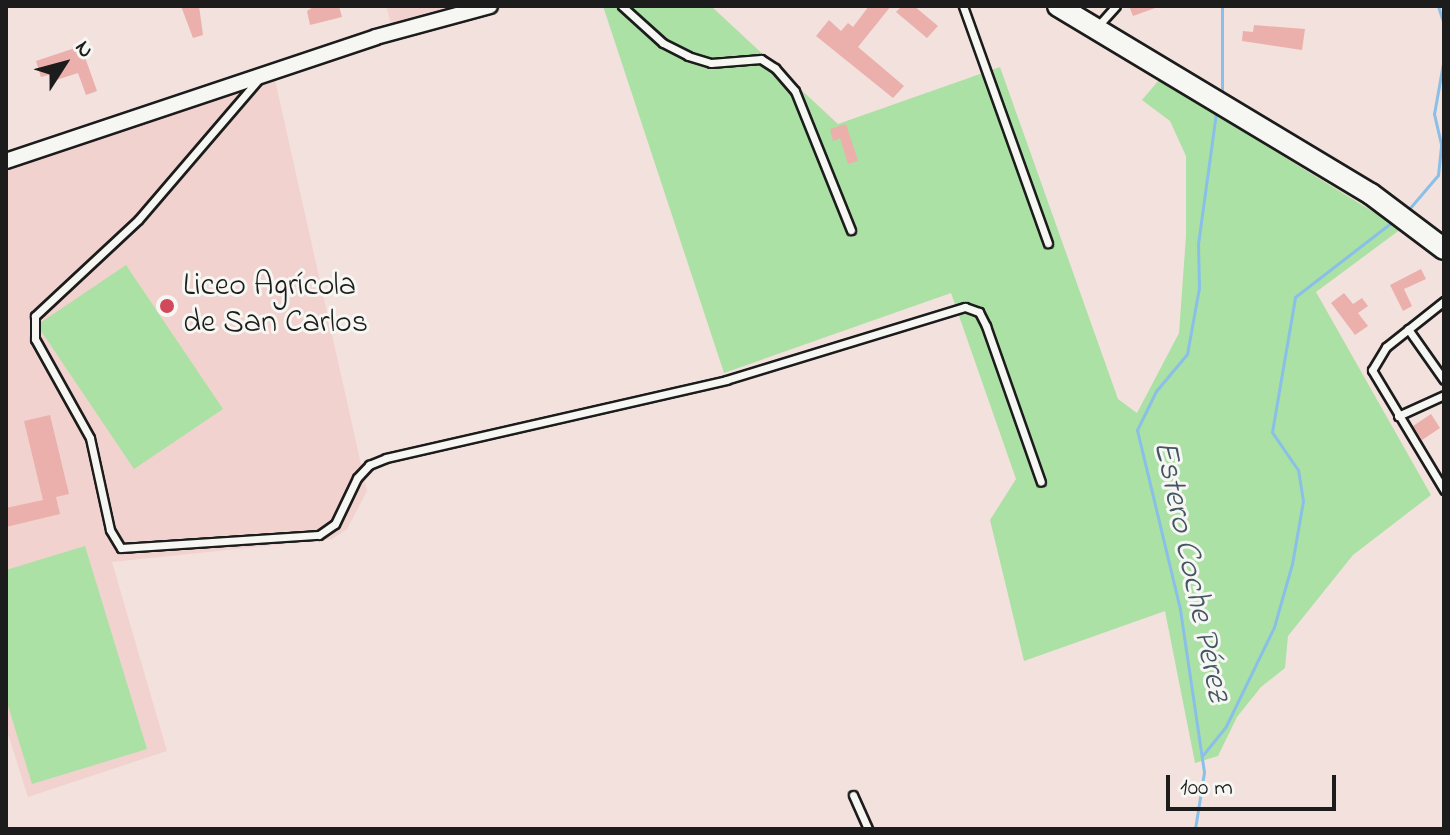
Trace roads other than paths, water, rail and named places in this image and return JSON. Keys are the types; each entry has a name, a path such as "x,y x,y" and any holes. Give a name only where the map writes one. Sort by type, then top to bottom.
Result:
{"main road":[{"path":"1058,6 1371,194 1444,249"}],"street":[{"path":"6,161 262,75 490,6"}],"lane":[{"path":"622,6 653,36 688,56 711,63 761,59 775,68 795,91 851,230"},
{"path":"963,6 1048,243"},
{"path":"1097,27 1116,6"},
{"path":"262,75 138,220 35,316 35,339 90,438 110,530 121,548 319,535 335,524 369,465 726,380 965,307 979,312 986,326 1041,482"},
{"path":"1444,301 1386,347 1372,370 1444,490"},
{"path":"1408,329 1444,380"},
{"path":"1398,416 1444,395"},
{"path":"853,795 868,829"}],"waterway":[{"name":"Estero Coche Pérez","path":"1222,6 1222,93"},
{"path":"1438,6 1444,24"},
{"path":"1409,209 1438,175 1441,144 1434,114 1444,58"},
{"name":"Estero Coche Pérez","path":"1195,829 1204,772 1180,609 1137,430 1156,391 1187,354 1199,288 1198,244 1216,112"},
{"path":"1202,756 1226,726 1274,627 1292,564 1303,501 1298,470 1272,432 1295,297 1392,222"}],"place":[{"name":"Liceo Agrícola de San Carlos","path":"167,306"}]}
